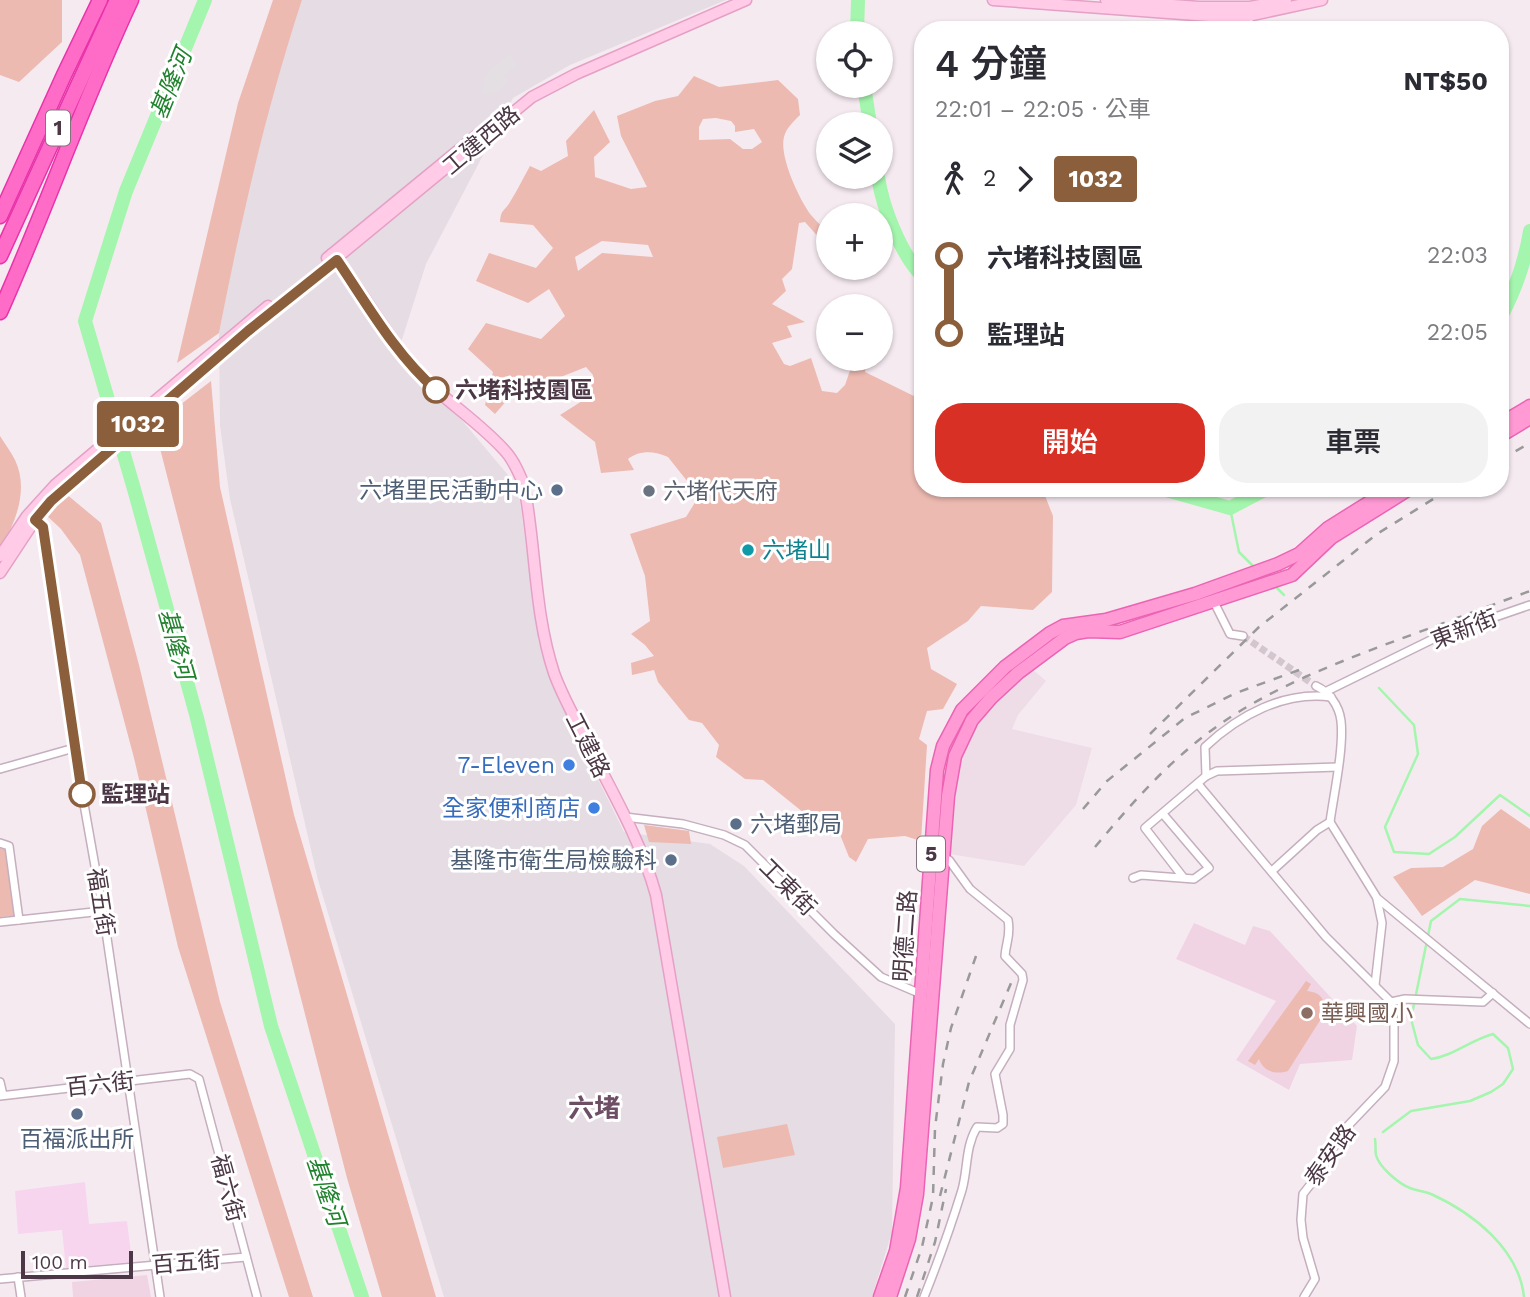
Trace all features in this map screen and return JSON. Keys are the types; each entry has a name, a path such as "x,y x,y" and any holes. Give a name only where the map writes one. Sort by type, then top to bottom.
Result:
{"highway":[{"path":"82,37 93,0"},
{"name":"1","path":"0,216 100,0"},
{"name":"1","path":"0,256 117,0"},
{"path":"0,312 131,0"}],"main road":[{"path":"1509,419 1530,406"},
{"path":"1509,431 1530,418"},
{"name":"明德二路","path":"1211,594 1224,582 1299,554 1328,528 1378,497"},
{"name":"明德二路","path":"890,1297 909,1239 916,1194 937,770 943,746 962,710 1005,667 1063,626 1106,620 1211,594 1233,594 1292,575 1331,538 1397,497"},
{"name":"明德二路","path":"880,1297 896,1251 907,1188 927,995"}],"street":[{"name":"工建西路","path":"335,257 525,94 563,74 731,0"},
{"name":"工建西路","path":"31,518 58,487 245,329 532,97 576,74 747,0"},
{"path":"993,0 1209,16 1247,12 1290,2 1322,0"},
{"path":"1106,0 1247,12"},
{"path":"1247,12 1249,21"},
{"name":"工建路","path":"335,257 383,328 415,368 429,384 505,451 516,466 524,485 542,621 554,674 650,872 660,913 725,1297"},
{"path":"0,556 31,518"},
{"path":"0,573 31,518"},
{"name":"福五街","path":"31,518 43,527 74,748 103,911 160,1297"},
{"path":"1211,594 1230,634 1243,636"},
{"name":"東新街","path":"1329,694 1437,637 1530,605"},
{"path":"1316,686 1329,694 1341,719 1338,768 1330,822 1377,898 1530,1024"},
{"path":"1206,776 1205,747 1241,719 1290,697 1329,694"},
{"path":"0,769 74,748"},
{"path":"1183,877 1145,828 1206,776 1217,771 1338,768"},
{"path":"1198,784 1326,937 1391,1002 1405,999 1483,1002 1493,993"},
{"path":"1133,878 1141,875 1194,879 1209,868 1163,814"},
{"name":"工東街","path":"625,817 683,824 724,835 746,845 834,934 881,977 927,995"},
{"path":"1272,871 1330,822"},
{"path":"3,843 9,846 19,920"},
{"path":"924,1297 963,1186 965,1157 975,1131 977,1127 997,1128 1003,1124 995,1074 1010,1049 1010,1025 1023,980 1022,974 1005,956 1005,948 1010,940 1008,920 970,889 949,860"},
{"path":"1375,985 1382,923 1377,898"},
{"path":"0,922 103,911"},
{"name":"泰安路","path":"1304,1297 1315,1279 1303,1238 1303,1194 1321,1171 1341,1133 1385,1087 1394,1062 1391,1002"},
{"name":"百六街","path":"1,1096 190,1074 199,1079"},
{"name":"福六街","path":"199,1079 257,1297"},
{"path":"0,1082 1,1096"},
{"name":"百五街","path":"0,1279 246,1257"},
{"path":"18,1277 21,1297"}],"shaded area":[{"path":"0,0 62,0 62,42 19,82 0,75"},
{"path":"273,0 302,0 255,165 219,333 177,363 238,103"},
{"name":"六堵科技園區","path":"302,0 726,0 570,65 513,98 426,264 397,355 419,384 455,412 518,487 539,643 555,692 624,832 710,844 744,866 895,1024 892,1232 872,1297 444,1297 318,880 230,499 220,426 219,333 239,230 278,72"},
{"path":"511,54 517,65 504,75 508,81 498,91 483,94 484,79 493,66"},
{"path":"694,76 719,87 778,80 798,99 800,115 785,134 784,155 801,199 816,220 816,234 805,222 799,223 792,269 782,279 786,291 772,304 805,322 787,326 792,337 772,343 784,364 790,366 811,358 822,391 837,393 845,385 850,371 865,371 914,396 914,497 1046,497 1053,516 1052,592 1033,610 981,606 968,621 927,648 931,669 957,684 943,709 927,711 919,739 927,745 921,841 905,836 868,839 856,862 849,857 839,832 814,821 763,780 745,779 716,757 719,745 702,723 689,720 658,682 654,670 632,675 631,663 654,656 631,634 650,621 645,576 630,534 686,517 699,496 668,457 658,454 647,452 628,459 634,470 601,473 595,442 560,415 590,396 593,375 586,367 548,382 535,378 522,383 495,414 485,405 493,372 468,349 486,323 541,339 565,316 549,289 528,303 476,281 489,253 536,268 553,248 533,225 500,222 502,213 530,166 541,171 568,156 566,141 594,110 610,142 594,157 595,177 631,189 647,187 621,136 617,116 655,101 678,96","holes":["703,119 731,121 735,132 754,129 762,142 752,149 743,149 730,139 699,140 699,127","602,241 648,245 653,257 602,253 578,271 575,257"]},
{"path":"211,381 220,487 294,815 436,1297 382,1297 347,1178 154,425"},
{"path":"0,436 19,471 21,494 11,528 0,548"},
{"path":"65,493 101,523 139,665 220,1002 313,1297 289,1297 178,947 134,758 80,555 61,529 46,515"},
{"path":"1031,668 1046,681 1018,715 1012,729 1092,748 1076,805 1024,866 949,854 954,777 965,745 989,708"},
{"path":"1501,809 1530,829 1530,894 1475,880 1422,916 1393,877 1411,868 1443,867 1473,849 1482,826"},
{"path":"644,825 689,831 691,844 649,842"},
{"path":"5,846 15,916 0,917 0,848"},
{"name":"華興國小","path":"1194,923 1245,945 1253,926 1270,931 1357,1026 1352,1060 1300,1064 1289,1090 1236,1060 1276,1001 1176,959"},
{"path":"1306,981 1311,984 1307,991 1321,997 1326,1011 1288,1071 1270,1071 1259,1059 1255,1065 1248,1061"},
{"path":"787,1124 795,1155 723,1168 717,1137"},
{"path":"85,1182 89,1224 127,1221 132,1262 66,1268 62,1230 18,1234 15,1191"},
{"path":"147,1275 151,1297 73,1297 72,1282"}],"waterway":[{"name":"基隆河","path":"205,0 126,191 85,321 197,718 271,1026 362,1297"},
{"name":"基隆河","path":"857,21 858,0"},
{"name":"基隆河","path":"866,98 868,112"},
{"name":"基隆河","path":"881,189 894,230 914,266"},
{"name":"基隆河","path":"1509,299 1519,276 1530,231"},
{"name":"基隆河","path":"1191,497 1230,508 1251,497"},
{"path":"1230,508 1239,552 1256,569"},
{"path":"1274,585 1284,595"},
{"path":"1379,688 1414,725 1418,754 1385,827 1394,852 1429,854 1455,837 1500,795 1530,816"},
{"path":"1383,1132 1411,1111 1470,1101 1491,1092 1503,1084 1513,1069 1508,1048 1493,1034 1447,1055 1431,1059 1418,1045 1411,1019 1431,921 1460,899 1530,906"},
{"path":"1375,1139 1378,1160 1395,1179 1463,1211 1491,1235 1513,1263 1524,1297"}],"tunnel":[{"path":"1243,636 1316,686"}],"railway":[{"path":"1509,455 1530,443"},
{"path":"1150,734 1259,627 1377,534 1437,497"},
{"path":"1095,847 1165,770 1232,716 1295,681 1339,662 1530,591"},
{"path":"1083,809 1107,781 1185,718 1236,693 1299,670"},
{"path":"905,1297 922,1247 933,1197 935,1128 943,1064 951,1028 976,956"},
{"path":"940,1196 969,1082 1014,976"},
{"path":"917,1297 935,1242 946,1189"}],"bus line":[{"name":"1032","path":"82,794 43,527 35,520 51,501 248,331 337,260 383,328 436,390"}],"place":[{"name":"六堵科技園區","path":"436,390"},
{"name":"六堵里民活動中心","path":"557,490"},
{"name":"六堵代天府","path":"649,491"},
{"name":"六堵山","path":"748,550"},
{"name":"7-Eleven","path":"569,765"},
{"name":"監理站","path":"82,794"},
{"name":"全家便利商店","path":"594,808"},
{"name":"六堵郵局","path":"736,824"},
{"name":"基隆市衛生局檢驗科","path":"671,860"},
{"name":"華興國小","path":"1307,1013"},
{"name":"百福派出所","path":"77,1114"}],"district":[{"name":"六堵","path":"594,1108"}]}
